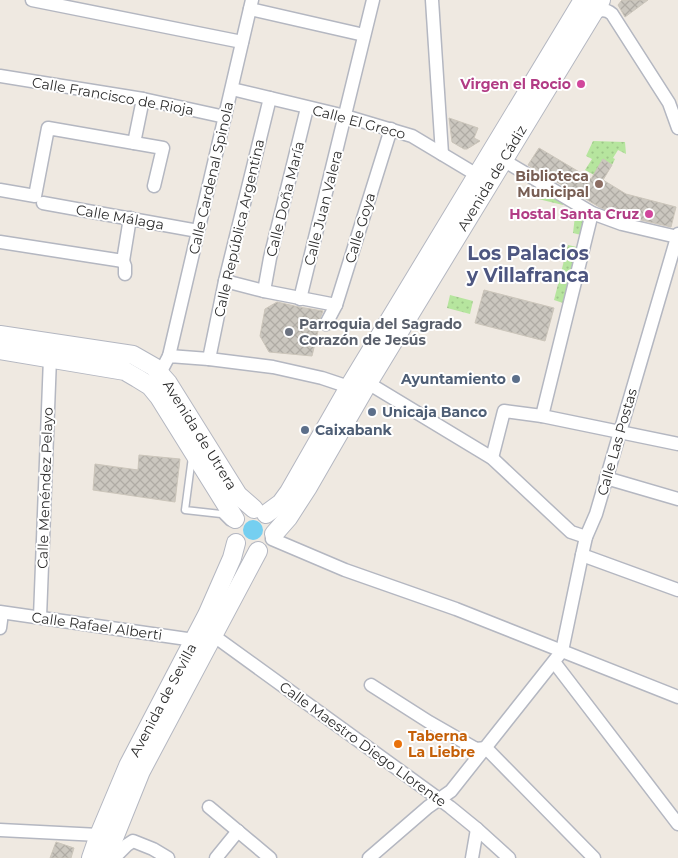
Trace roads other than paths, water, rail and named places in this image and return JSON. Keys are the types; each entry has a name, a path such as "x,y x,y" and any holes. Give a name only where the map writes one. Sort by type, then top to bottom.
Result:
{"main road":[{"name":"Avenida de Cádiz","path":"273,536 288,518 308,487 368,382 503,160 592,5"},
{"name":"Avenida de Cádiz","path":"260,511 281,503 289,492 349,387 477,175 592,5"},
{"name":"Avenida de Utrera","path":"0,335 133,355 151,364 168,383 238,495 260,511"},
{"name":"Avenida de Utrera","path":"0,350 125,371 138,378 154,390 193,451 234,522"},
{"path":"260,511 273,523 273,536 266,547 252,552 240,547 236,543 232,534 234,522 243,512 260,511"},
{"name":"Avenida de Sevilla","path":"91,858 128,766 207,615 232,558 236,543"},
{"name":"Avenida de Sevilla","path":"106,858 141,771 258,551"}],"street":[{"path":"32,0 242,42"},
{"name":"Calle Juan Valera","path":"300,299 372,0"},
{"path":"432,0 442,154"},
{"path":"251,5 364,35"},
{"name":"Calle Cardenal Spinola","path":"160,373 170,356 251,5"},
{"path":"592,5 598,10 604,10 612,14 674,102 678,128"},
{"name":"Calle Francisco de Rioja","path":"0,76 143,99 225,116"},
{"name":"Calle El Greco","path":"232,89 345,116 412,136 477,175"},
{"name":"Calle República Argentina","path":"209,359 225,281 270,98"},
{"path":"134,143 143,99"},
{"name":"Calle Doña María","path":"264,291 270,258 307,108"},
{"path":"0,190 35,196 48,128 163,148 154,186"},
{"name":"Calle Goya","path":"326,324 336,305 391,129"},
{"path":"503,160 592,213 622,224 678,236"},
{"name":"Calle Málaga","path":"43,203 198,231"},
{"path":"542,416 592,213"},
{"path":"125,274 123,261 130,218"},
{"name":"Calle Las Postas","path":"562,651 586,537 596,514 678,236"},
{"path":"0,242 123,261"},
{"path":"225,281 300,299 336,305"},
{"path":"170,356 209,359 280,369 322,378 349,387 368,382 492,458 571,532 586,537"},
{"name":"Calle Menéndez Pelayo","path":"40,617 50,358"},
{"path":"492,458 504,411 542,416 678,444"},
{"path":"606,478 678,499"},
{"path":"273,536 345,570 456,609 678,697"},
{"path":"582,555 678,590"},
{"path":"0,628 1,613"},
{"name":"Calle Rafael Alberti","path":"1,613 194,640"},
{"name":"Calle Maestro Diego Llorente","path":"214,636 450,807 509,858"},
{"path":"368,858 428,807 451,792 562,651"},
{"path":"554,662 678,824"},
{"path":"371,685 428,722 476,749 486,748"},
{"path":"486,748 594,858"},
{"path":"209,806 270,858"},
{"path":"472,858 477,829"},
{"path":"0,830 99,835 107,842 102,858"},
{"path":"216,858 238,831"},
{"path":"114,858 126,845 133,841 153,849 168,858"}],"lane":[{"path":"193,451 185,510 221,514 234,522"}],"water":[{"path":"253,520 260,523 263,530 260,537 253,540 246,537 243,530 246,523"}],"place":[{"name":"Virgen el Rocio","path":"581,84"},
{"name":"Biblioteca Municipal","path":"599,184"},
{"name":"Hostal Santa Cruz","path":"649,214"},
{"name":"Parroquia del Sagrado Corazón de Jesús","path":"289,332"},
{"name":"Ayuntamiento","path":"516,379"},
{"name":"Unicaja Banco","path":"372,412"},
{"name":"Caixabank","path":"305,430"},
{"name":"Taberna La Liebre","path":"398,744"}],"district":[{"name":"Los Palacios y Villafranca","path":"528,264"}]}
